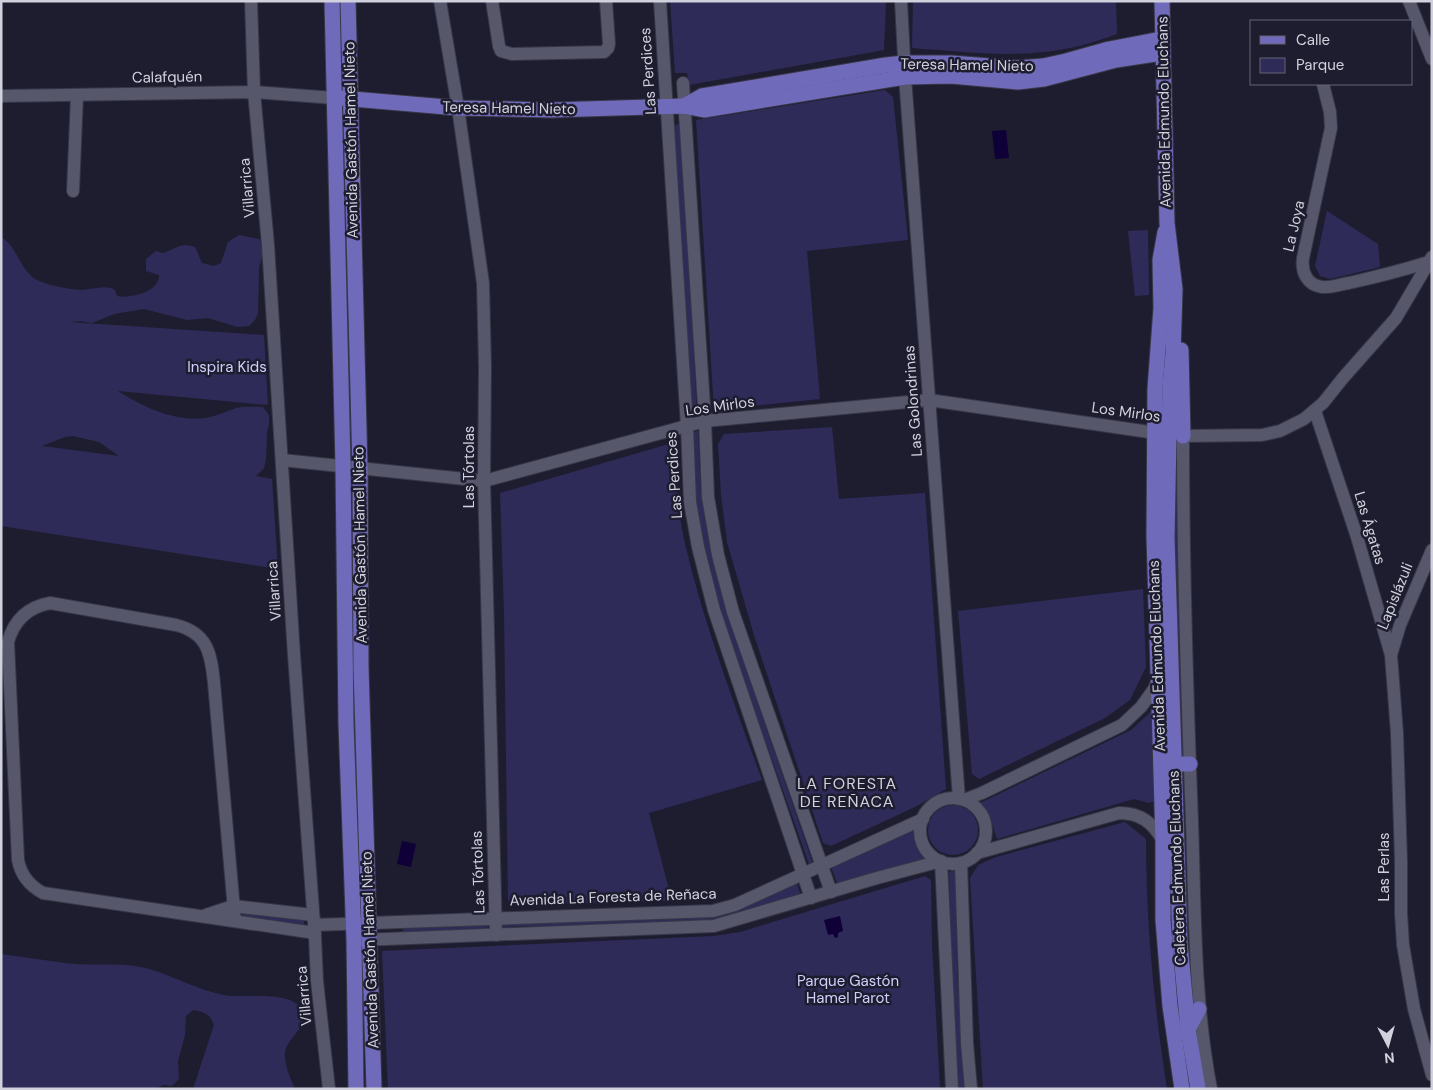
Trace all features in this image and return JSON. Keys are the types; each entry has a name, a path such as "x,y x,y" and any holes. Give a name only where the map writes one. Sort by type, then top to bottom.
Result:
{"main road":[{"name":"Avenida Gastón Hamel Nieto","path":"332,1 343,466 346,724 354,940 356,1089"},
{"name":"Avenida Gastón Hamel Nieto","path":"348,1 360,468 361,668 374,1089"},
{"name":"Avenida Edmundo Eluchans","path":"1162,1 1167,223 1174,272 1174,306 1180,339 1169,434 1154,536 1163,841 1163,912 1166,963 1182,1089"},
{"name":"Teresa Hamel Nieto","path":"334,98 458,108 551,110 684,106 704,110 904,70 1018,82 1031,81 1057,77 1162,46"},
{"name":"Avenida Edmundo Eluchans","path":"1167,223 1161,246 1160,260 1169,434 1167,538 1182,764 1180,943 1188,1029 1198,1089"},
{"path":"1160,754 1167,761 1182,764"},
{"path":"1178,1061 1181,1045 1199,1009"}],"street":[{"name":"Villarrica","path":"251,1 254,92 268,245 317,981 329,1089"},
{"name":"Las Tórtolas","path":"440,1 458,108 483,283 485,367 484,481 496,935"},
{"path":"492,1 499,46 501,51 512,54 604,52 609,44 606,1"},
{"name":"Las Perdices","path":"660,1 687,426 690,502 705,578 714,610 811,898"},
{"name":"Las Golondrinas","path":"902,1 904,70 961,800"},
{"path":"1410,1 1432,59"},
{"path":"682,83 705,421 708,497 725,583 831,892"},
{"name":"La Joya","path":"1323,85 1330,112 1331,128 1303,258 1302,269 1307,278 1316,286 1328,287 1387,275 1430,260"},
{"name":"Calafquén","path":"1,96 254,92 334,98"},
{"path":"73,191 77,95"},
{"path":"1169,434 1227,436 1272,433 1292,426 1324,403 1343,378 1396,318 1430,260"},
{"name":"Los Mirlos","path":"282,460 484,481 705,421 929,400 1169,434"},
{"name":"Las Ágatas","path":"1314,411 1356,537 1391,655"},
{"name":"Lapislázuli","path":"1391,655 1400,625 1432,550"},
{"path":"235,921 212,658 204,642 192,631 176,625 50,603 31,610 14,625 8,642 18,860 24,877 36,889 44,893 235,921 314,924"},
{"name":"Las Perlas","path":"1391,655 1397,732 1401,861 1400,913 1414,1009 1432,1075"},
{"name":"Avenida La Foresta de Reñaca","path":"314,924 713,911 735,905 923,819 937,802 952,798 961,800 982,793 1122,725 1142,706 1158,680"},
{"name":"Caletera Edmundo Eluchans","path":"1182,764 1199,1009 1211,1089"},
{"path":"961,800 973,805 985,823 986,833 978,853"},
{"path":"923,819 920,835 922,843 933,857 954,864 961,863 978,853 1119,813 1135,814 1148,821 1163,841"},
{"path":"354,940 699,928 725,924 941,861"},
{"path":"941,861 952,1089"},
{"path":"961,863 967,1043 971,1089"},
{"path":"201,916 233,906 314,924"}],"green space":[{"path":"670,1 886,1 884,50 689,85 687,73 675,73"},
{"path":"913,1 1116,1 1117,34 1072,48 1027,53 978,53 912,48"},
{"path":"885,90 893,97 908,240 807,251 820,399 714,410 696,120"},
{"path":"345,115 353,453 350,453 341,119"},
{"path":"677,124 681,127 697,413 695,415 692,415 674,127"},
{"path":"1327,211 1378,244 1380,267 1330,279 1320,276 1315,266"},
{"path":"1148,230 1149,295 1135,296 1128,231"},
{"name":"Inspira Kids","path":"239,235 259,239 263,246 259,268 258,313 255,320 249,326 237,327 208,318 187,320 144,309 114,314 92,323 70,322 264,335 268,405 118,391 151,409 187,418 210,417 239,407 263,407 269,415 266,459 264,468 256,476 272,479 278,569 1,526 1,237 7,241 27,272 39,281 76,290 107,287 115,290 117,296 123,297 143,293 155,286 159,275 146,271 146,259 156,251 163,253 186,245 195,247 202,263 214,266 221,263 228,242","holes":["73,436 99,442 119,456 42,446 65,437"]},
{"path":"1178,347 1185,756 1181,758 1173,524"},
{"path":"832,427 839,499 925,493 946,789 917,806 831,846 823,843 754,635 727,542 721,495 718,444 724,434"},
{"path":"698,431 701,492 706,527 722,595 812,861 809,864 728,635 717,596 700,528 695,492 694,432"},
{"path":"669,444 674,449 681,523 686,548 702,607 762,780 649,813 672,901 512,905 508,901 504,613 500,493"},
{"path":"349,474 355,475 362,911 358,908 351,695"},
{"path":"1143,589 1146,667 1130,700 1105,718 979,779 972,774 958,611"},
{"path":"1154,709 1157,800 1149,803 1134,799 997,839 990,817 980,803 1131,730"},
{"path":"953,805 962,807 973,816 978,830 976,839 967,850 953,855 944,853 933,844 928,830 930,821 939,810"},
{"path":"1125,822 1146,839 1147,902 1152,964 1167,1089 983,1089 970,878 978,865 996,857"},
{"path":"914,829 917,845 926,859 838,885 831,867"},
{"path":"953,870 956,872 957,966 964,1089 958,1089 951,969 949,872"},
{"name":"Parque Gastón Hamel Parot","path":"925,876 931,880 932,944 940,1089 388,1089 382,951 713,936 740,932"},
{"path":"797,884 801,896 712,922 502,927 502,924 735,911"},
{"path":"243,913 304,920 304,925 241,916"},
{"path":"487,924 487,929 403,932 403,928"},
{"path":"1,954 68,963 141,967 213,993 232,996 279,997 289,1000 297,1004 302,1011 303,1017 300,1028 289,1042 285,1052 286,1066 295,1089 193,1089 214,1025 207,1014 193,1010 186,1016 185,1035 178,1061 179,1079 172,1086 163,1085 156,1089 1,1089"}],"shaded area":[{"path":"1006,130 1009,158 995,159 992,131"},
{"path":"402,841 416,844 411,867 397,864"},
{"path":"840,916 843,931 838,933 838,937 835,938 833,934 828,935 824,920"}],"district":[{"name":"LA FORESTA DE REÑACA","path":"847,792"}]}
